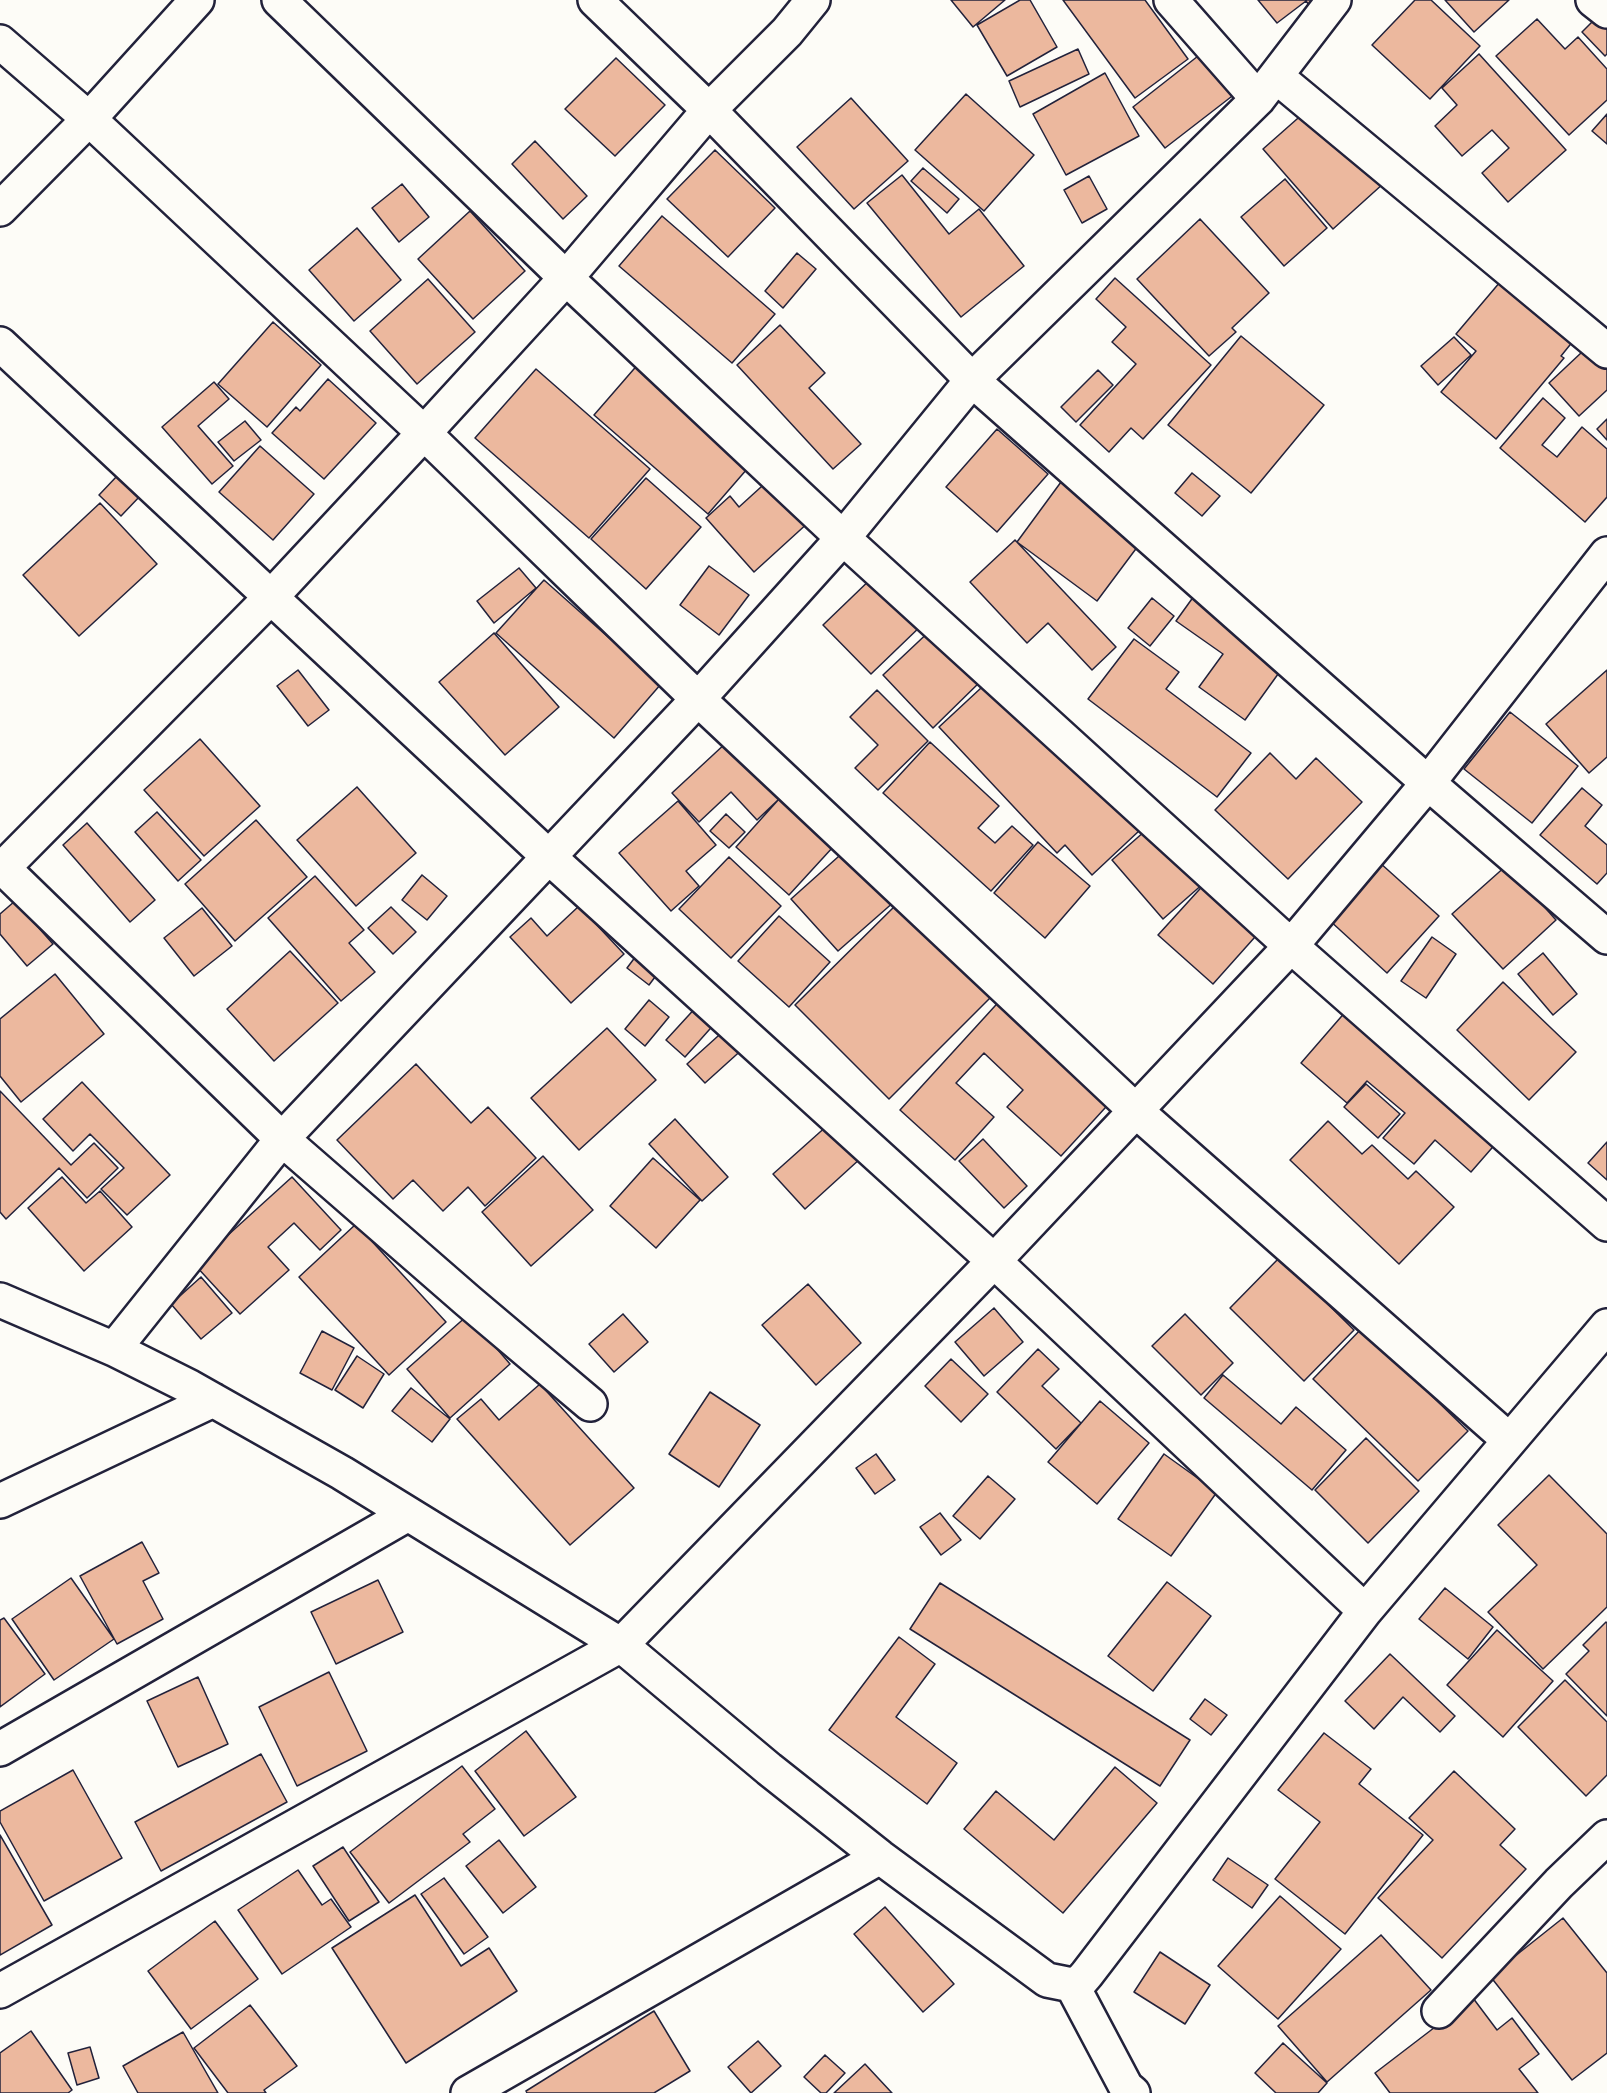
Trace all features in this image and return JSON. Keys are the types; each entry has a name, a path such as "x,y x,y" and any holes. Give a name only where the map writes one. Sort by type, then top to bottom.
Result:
{"street":[{"path":"0,209 89,119 197,0"},
{"path":"279,0 566,278 843,538 1291,946 1607,1224"},
{"path":"595,0 709,110 972,380 1428,783 1607,937"},
{"path":"591,1404 468,1301 282,1139 1,868 271,597 566,278 709,110 787,32 813,0"},
{"path":"1171,0 1267,88 1607,351"},
{"path":"114,1349 282,1139 698,699 843,538 972,380 1267,88 1334,0"},
{"path":"1593,0 1607,11"},
{"path":"0,42 89,119 424,433 698,699 1135,1110 1509,1440"},
{"path":"0,344 550,858 994,1261 1365,1611"},
{"path":"0,1991 621,1645 994,1261 1291,946 1601,574"},
{"path":"0,1300 114,1349 213,1400 342,1473 621,1645 769,1769 880,1857 1047,1980 1072,1985 1081,1982 1365,1611 1607,1326"},
{"path":"0,1502 213,1400"},
{"path":"0,1749 408,1514"},
{"path":"1439,2011 1559,1883 1607,1838"},
{"path":"468,2093 880,1857"},
{"path":"1072,1985 1126,2091"}],"building":[{"path":"951,0 1005,0 973,27"},
{"path":"1020,0 1030,0 1057,47 1007,76 977,25"},
{"path":"1063,0 1145,0 1188,59 1135,98"},
{"path":"1258,0 1339,0 1318,17 1306,1 1277,23"},
{"path":"1415,0 1431,0 1480,46 1430,99 1372,45"},
{"path":"1445,0 1509,0 1474,32"},
{"path":"1598,16 1607,25 1607,54 1605,56 1582,32"},
{"path":"1537,19 1565,49 1578,37 1607,69 1607,100 1569,135 1496,56"},
{"path":"1078,49 1089,74 1020,107 1009,81"},
{"path":"1207,49 1240,90 1165,148 1133,107"},
{"path":"1479,54 1566,150 1508,202 1482,173 1509,148 1492,130 1462,156 1435,126 1457,105 1442,88"},
{"path":"616,58 665,105 615,156 565,109"},
{"path":"1105,73 1139,136 1066,175 1033,114"},
{"path":"966,94 1034,155 984,211 915,150"},
{"path":"851,98 908,161 854,209 797,147"},
{"path":"1314,104 1384,183 1333,229 1263,149"},
{"path":"1607,114 1607,144 1592,131"},
{"path":"535,141 587,196 563,219 512,164"},
{"path":"715,150 775,208 728,257 667,199"},
{"path":"923,168 959,199 947,213 911,181"},
{"path":"902,175 949,234 979,209 1024,266 961,317 867,203"},
{"path":"1089,176 1107,209 1082,223 1064,190"},
{"path":"1285,179 1327,228 1284,266 1241,217"},
{"path":"402,184 429,217 399,242 372,208"},
{"path":"470,211 525,271 473,319 418,259"},
{"path":"662,216 775,314 732,363 619,266"},
{"path":"1200,219 1269,293 1232,328 1236,332 1209,356 1137,279"},
{"path":"357,228 401,280 354,321 309,270"},
{"path":"797,253 816,269 783,308 765,291"},
{"path":"1506,275 1578,335 1561,356 1564,358 1496,439 1441,392 1476,351 1456,334"},
{"path":"1115,278 1211,365 1143,439 1131,428 1109,452 1080,425 1136,364 1112,342 1126,327 1096,299"},
{"path":"428,279 475,332 417,384 370,331"},
{"path":"273,322 321,365 267,427 218,384"},
{"path":"780,325 825,373 809,388 861,444 833,469 737,365"},
{"path":"1241,336 1324,405 1251,493 1168,425"},
{"path":"1454,337 1471,355 1438,385 1421,366"},
{"path":"1598,337 1607,347 1607,390 1579,416 1549,383"},
{"path":"640,362 754,461 708,514 594,415"},
{"path":"536,369 650,469 589,538 475,438"},
{"path":"1098,370 1113,385 1076,422 1061,407"},
{"path":"328,379 376,423 324,479 272,433 296,407 300,411"},
{"path":"214,382 229,399 198,426 233,466 212,484 162,427"},
{"path":"1543,398 1565,418 1542,445 1557,457 1582,427 1607,449 1607,497 1585,522 1500,448"},
{"path":"1607,419 1607,440 1597,429"},
{"path":"245,421 261,440 234,461 218,442"},
{"path":"997,429 1048,474 997,532 946,487"},
{"path":"260,446 314,494 273,540 219,492"},
{"path":"1192,473 1220,496 1202,516 1175,493"},
{"path":"118,475 141,495 121,516 99,495"},
{"path":"772,477 810,521 754,572 706,518 730,496 739,507"},
{"path":"646,478 701,527 646,589 591,539"},
{"path":"1061,482 1141,542 1097,601 1017,542"},
{"path":"100,503 157,564 79,636 23,575"},
{"path":"1015,540 1116,647 1092,670 1048,623 1027,643 970,582"},
{"path":"709,566 749,595 719,635 680,605"},
{"path":"519,568 536,588 494,623 477,601"},
{"path":"877,573 925,622 871,674 823,625"},
{"path":"544,580 661,684 614,738 496,633"},
{"path":"1194,596 1286,663 1245,720 1199,687 1223,654 1176,621"},
{"path":"1152,598 1174,616 1150,646 1128,628"},
{"path":"935,626 985,677 933,728 883,675"},
{"path":"494,633 559,707 505,755 439,682"},
{"path":"1134,639 1179,672 1166,689 1251,753 1217,797 1088,699"},
{"path":"298,670 329,710 308,726 277,686"},
{"path":"1607,670 1607,757 1589,773 1546,724"},
{"path":"995,675 1140,830 1092,875 1065,845 1057,853 939,727"},
{"path":"877,690 928,741 878,790 855,768 878,745 850,717"},
{"path":"1510,712 1578,766 1532,823 1464,769"},
{"path":"200,739 260,806 204,856 144,790"},
{"path":"727,742 779,799 757,820 731,792 699,822 672,793"},
{"path":"930,742 999,806 978,828 995,843 1012,826 1033,845 991,891 883,793"},
{"path":"1270,753 1296,779 1316,758 1362,802 1288,879 1215,810"},
{"path":"357,787 416,853 356,906 297,840"},
{"path":"1582,788 1602,805 1585,826 1607,845 1607,873 1597,884 1540,835"},
{"path":"779,799 833,847 789,895 736,847"},
{"path":"678,801 716,845 686,871 699,886 671,911 619,853"},
{"path":"157,812 201,860 178,881 135,832"},
{"path":"726,814 745,832 729,848 710,831"},
{"path":"256,820 307,877 235,941 185,884"},
{"path":"87,823 155,900 130,922 63,845"},
{"path":"1153,824 1204,883 1163,919 1112,860"},
{"path":"1038,842 1090,886 1045,938 994,893"},
{"path":"848,848 895,901 838,951 791,899"},
{"path":"729,857 781,906 731,958 679,909"},
{"path":"1379,862 1439,916 1387,973 1328,919"},
{"path":"1507,865 1556,920 1503,969 1452,914"},
{"path":"422,875 447,896 427,920 402,900"},
{"path":"315,876 364,930 349,943 375,972 341,1001 268,918"},
{"path":"1208,880 1263,928 1213,984 1158,935"},
{"path":"902,899 995,993 889,1099 795,1005"},
{"path":"15,901 53,944 27,966 0,934 0,914"},
{"path":"579,906 624,954 571,1003 510,937 531,918 547,936"},
{"path":"391,907 416,932 393,954 368,928"},
{"path":"202,908 232,946 194,976 164,938"},
{"path":"779,916 830,962 789,1007 738,961"},
{"path":"1432,937 1456,954 1426,998 1401,981"},
{"path":"642,948 664,965 649,985 627,968"},
{"path":"290,951 338,1003 274,1061 227,1009"},
{"path":"1543,953 1577,994 1553,1015 1518,974"},
{"path":"55,974 104,1034 21,1102 0,1076 0,1019"},
{"path":"1503,982 1576,1052 1529,1100 1457,1030"},
{"path":"1005,995 1116,1096 1061,1156 1007,1107 1023,1090 984,1053 956,1083 994,1117 955,1160 900,1110"},
{"path":"649,1000 669,1017 645,1046 625,1029"},
{"path":"699,1004 717,1021 685,1057 666,1040"},
{"path":"1347,1010 1498,1141 1471,1172 1435,1140 1414,1164 1383,1138 1405,1113 1367,1081 1347,1103 1301,1063"},
{"path":"728,1027 746,1046 705,1083 687,1064"},
{"path":"607,1028 656,1080 579,1150 531,1098"},
{"path":"416,1064 471,1123 488,1107 536,1158 485,1206 468,1187 443,1211 413,1180 393,1199 337,1140"},
{"path":"82,1082 170,1175 127,1215 101,1189 124,1168 90,1134 73,1151 43,1119"},
{"path":"1366,1084 1400,1114 1378,1138 1344,1107"},
{"path":"0,1091 71,1165 94,1143 118,1168 87,1198 59,1168 6,1219 0,1212"},
{"path":"675,1119 728,1177 702,1201 649,1144"},
{"path":"1328,1121 1362,1154 1372,1145 1408,1179 1416,1171 1454,1207 1399,1264 1290,1160"},
{"path":"829,1124 861,1158 805,1209 773,1174"},
{"path":"983,1139 1027,1186 1004,1208 959,1161"},
{"path":"1607,1142 1607,1180 1588,1163"},
{"path":"543,1156 593,1210 531,1266 482,1212"},
{"path":"653,1158 700,1200 656,1248 610,1206"},
{"path":"62,1177 86,1203 100,1191 132,1227 84,1271 28,1208"},
{"path":"292,1177 341,1230 320,1250 294,1223 268,1247 289,1270 240,1314 195,1265"},
{"path":"356,1224 446,1322 389,1375 299,1277"},
{"path":"1280,1257 1354,1330 1304,1381 1230,1308"},
{"path":"201,1277 232,1313 201,1339 171,1304"},
{"path":"808,1284 861,1343 816,1385 762,1325"},
{"path":"994,1308 1023,1342 984,1376 955,1342"},
{"path":"623,1314 648,1342 614,1372 589,1344"},
{"path":"1185,1314 1233,1363 1201,1395 1152,1346"},
{"path":"468,1315 510,1364 450,1418 407,1369"},
{"path":"1362,1328 1468,1431 1418,1481 1313,1379"},
{"path":"322,1331 354,1348 332,1390 300,1373"},
{"path":"1038,1349 1059,1369 1042,1386 1081,1423 1056,1449 997,1392"},
{"path":"357,1356 384,1374 363,1408 335,1390"},
{"path":"951,1359 988,1394 961,1422 925,1386"},
{"path":"1223,1375 1281,1424 1296,1407 1346,1450 1312,1490 1204,1398"},
{"path":"540,1384 634,1488 570,1545 457,1419 481,1399 499,1420"},
{"path":"411,1388 450,1419 432,1442 392,1411"},
{"path":"710,1392 760,1425 719,1487 669,1454"},
{"path":"1100,1401 1149,1443 1097,1504 1048,1462"},
{"path":"1366,1438 1419,1491 1368,1543 1315,1490"},
{"path":"876,1454 895,1480 875,1494 856,1468"},
{"path":"1164,1454 1217,1492 1171,1556 1118,1519"},
{"path":"1549,1475 1607,1534 1607,1607 1543,1669 1488,1612 1537,1565 1498,1525"},
{"path":"988,1476 1015,1499 980,1539 953,1516"},
{"path":"940,1513 961,1540 941,1555 920,1527"},
{"path":"142,1542 159,1573 143,1581 163,1619 117,1644 80,1576"},
{"path":"71,1578 114,1639 54,1680 12,1619"},
{"path":"378,1580 403,1632 336,1664 311,1612"},
{"path":"1167,1582 1211,1616 1153,1691 1108,1656"},
{"path":"940,1583 1190,1740 1160,1786 910,1629"},
{"path":"1445,1588 1493,1627 1468,1659 1419,1619"},
{"path":"4,1618 45,1674 0,1707 0,1620"},
{"path":"1606,1622 1607,1716 1566,1674 1589,1651 1583,1645"},
{"path":"1497,1630 1553,1681 1503,1737 1447,1685"},
{"path":"899,1637 935,1664 896,1717 957,1763 927,1804 829,1730"},
{"path":"1390,1654 1455,1716 1440,1732 1403,1697 1374,1729 1345,1701"},
{"path":"329,1672 367,1751 297,1786 259,1707"},
{"path":"198,1677 228,1744 178,1767 147,1701"},
{"path":"1565,1680 1607,1722 1607,1775 1586,1796 1518,1727"},
{"path":"1205,1699 1227,1715 1211,1735 1190,1719"},
{"path":"526,1731 576,1797 524,1836 475,1771"},
{"path":"1324,1733 1371,1769 1359,1784 1423,1835 1345,1934 1275,1879 1320,1822 1278,1790"},
{"path":"261,1754 287,1802 161,1871 135,1822"},
{"path":"462,1766 495,1809 463,1834 470,1842 389,1903 350,1852"},
{"path":"1115,1767 1157,1803 1063,1913 964,1829 996,1791 1054,1840"},
{"path":"73,1770 122,1858 44,1901 0,1822 0,1811"},
{"path":"1454,1771 1515,1829 1500,1845 1526,1869 1442,1958 1378,1898 1433,1840 1409,1818"},
{"path":"0,1835 52,1925 0,1955"},
{"path":"499,1840 536,1887 503,1913 466,1866"},
{"path":"343,1847 379,1902 349,1921 313,1866"},
{"path":"1228,1858 1268,1885 1252,1908 1213,1880"},
{"path":"298,1870 322,1905 331,1899 351,1927 282,1974 238,1910"},
{"path":"444,1878 488,1937 464,1954 421,1894"},
{"path":"415,1895 461,1966 489,1948 517,1991 406,2063 332,1948"},
{"path":"1280,1896 1341,1949 1278,2019 1218,1966"},
{"path":"885,1907 954,1984 923,2012 854,1934"},
{"path":"1563,1918 1607,1973 1607,2053 1572,2080 1490,1976"},
{"path":"215,1921 258,1979 191,2029 148,1971"},
{"path":"1381,1935 1431,1990 1327,2082 1278,2026"},
{"path":"1160,1952 1210,1985 1185,2024 1134,1992"},
{"path":"1473,1998 1497,2030 1512,2018 1539,2054 1519,2069 1538,2093 1390,2093 1375,2073"},
{"path":"250,2005 297,2066 264,2090 266,2093 228,2093 194,2048"},
{"path":"654,2011 690,2071 654,2093 527,2093 526,2091"},
{"path":"31,2031 72,2090 68,2093 0,2093 0,2053"},
{"path":"183,2032 218,2093 138,2093 123,2066"},
{"path":"758,2041 781,2066 751,2093 728,2067"},
{"path":"1283,2043 1327,2083 1318,2093 1276,2093 1255,2073"},
{"path":"90,2047 99,2078 77,2085 68,2053"},
{"path":"825,2055 845,2073 826,2093 821,2093 804,2077"},
{"path":"865,2064 892,2093 834,2093"}]}
